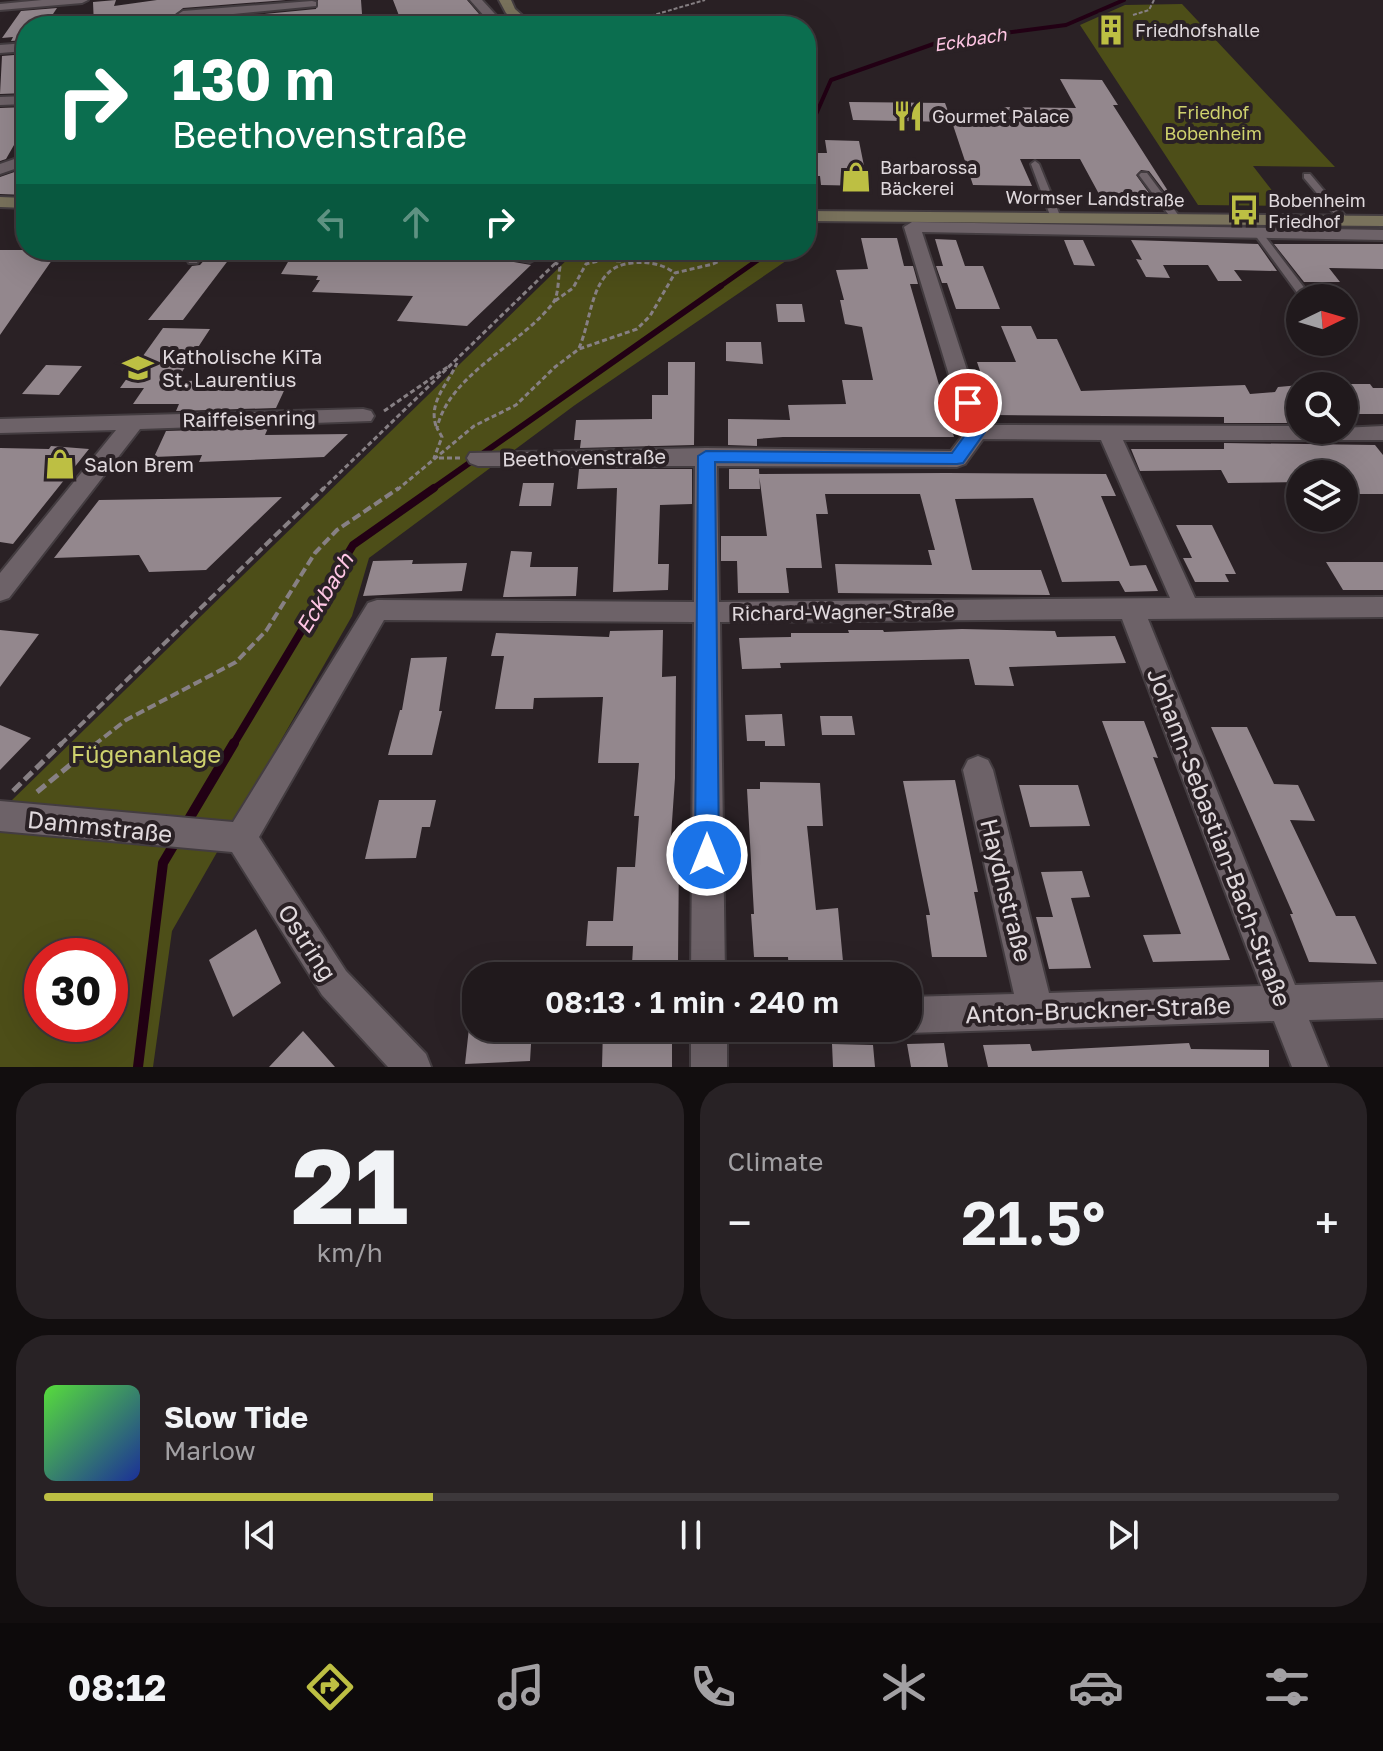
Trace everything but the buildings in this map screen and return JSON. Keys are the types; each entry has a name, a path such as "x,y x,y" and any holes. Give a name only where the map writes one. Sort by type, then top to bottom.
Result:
{"main road":[{"name":"Wormser Landstraße","path":"816,216 1383,221"}],"street":[{"path":"0,7 82,0"},
{"path":"476,0 491,16"},
{"path":"225,16 312,6"},
{"name":"Wormser Landstraße","path":"977,432 912,227 1383,235"},
{"name":"Raiffeisenring","path":"0,426 363,416"},
{"path":"0,591 135,421"},
{"path":"977,432 1383,433"},
{"name":"Beethovenstraße","path":"472,458 706,456 957,459 977,432"},
{"path":"1109,432 1187,608"},
{"path":"706,456 708,962"},
{"name":"Johann-Sebastian-Bach-Straße","path":"1130,607 1310,1067"},
{"name":"Richard-Wagner-Straße","path":"241,838 377,610 706,612 1383,607"},
{"name":"Haydnstraße","path":"978,770 1036,1011"},
{"name":"Dammstraße","path":"6,809 166,832 241,838"},
{"name":"Ostring","path":"241,838 334,983 413,1067"},
{"name":"Anton-Bruckner-Straße","path":"922,1015 1383,1000"},
{"path":"709,1042 709,1067"}],"lane":[{"path":"1035,164 1056,218"},
{"path":"1144,175 1177,220"},
{"path":"1307,176 1345,221"},
{"path":"1258,233 1296,284"}],"path":[{"path":"650,16 705,0"},
{"path":"1133,15 1149,10 1154,0"},
{"path":"437,428 440,415 454,393 573,288 586,264 591,261 662,265 675,273 722,260"},
{"path":"6,809 556,262 560,267 555,301"},
{"path":"579,349 588,333 601,277 609,268 629,262"},
{"path":"6,809 126,720 236,662 266,631 324,542 350,520 391,495 474,426 516,405 555,367 579,349 637,329 650,316 675,273"},
{"path":"363,416 381,414 439,371 458,361"},
{"path":"434,458 442,437 431,417 432,406 452,379 458,361"},
{"path":"434,458 472,458"}],"green space":[{"name":"Friedhof Bobenheim","path":"1182,4 1335,167 1253,166 1284,206 1198,205 1080,25 1125,5"},
{"name":"Fügenanlage","path":"567,260 787,260 575,405 369,558 352,616 172,931 153,1067 0,1067 0,830 158,847 176,817 11,801"}],"waterway":[{"name":"Eckbach","path":"816,114 831,80 942,41 1066,25 1124,0"},
{"name":"Eckbach","path":"718,288 758,260"},
{"name":"Eckbach","path":"431,490 721,286"},
{"name":"Eckbach","path":"233,745 353,545 434,488"},
{"name":"Eckbach","path":"186,824 234,743"},
{"name":"Eckbach","path":"138,1067 163,863 176,841"}],"place":[{"name":"Friedhofshalle","path":"1111,30"},
{"name":"Gourmet Palace","path":"908,116"},
{"name":"Barbarossa Bäckerei","path":"856,177"},
{"name":"Bobenheim Friedhof","path":"1244,210"},
{"name":"Katholische KiTa St. Laurentius","path":"138,368"},
{"name":"Salon Brem","path":"60,464"}],"route":[{"path":"707,855 706,456 957,459 977,432 968,403"}]}
